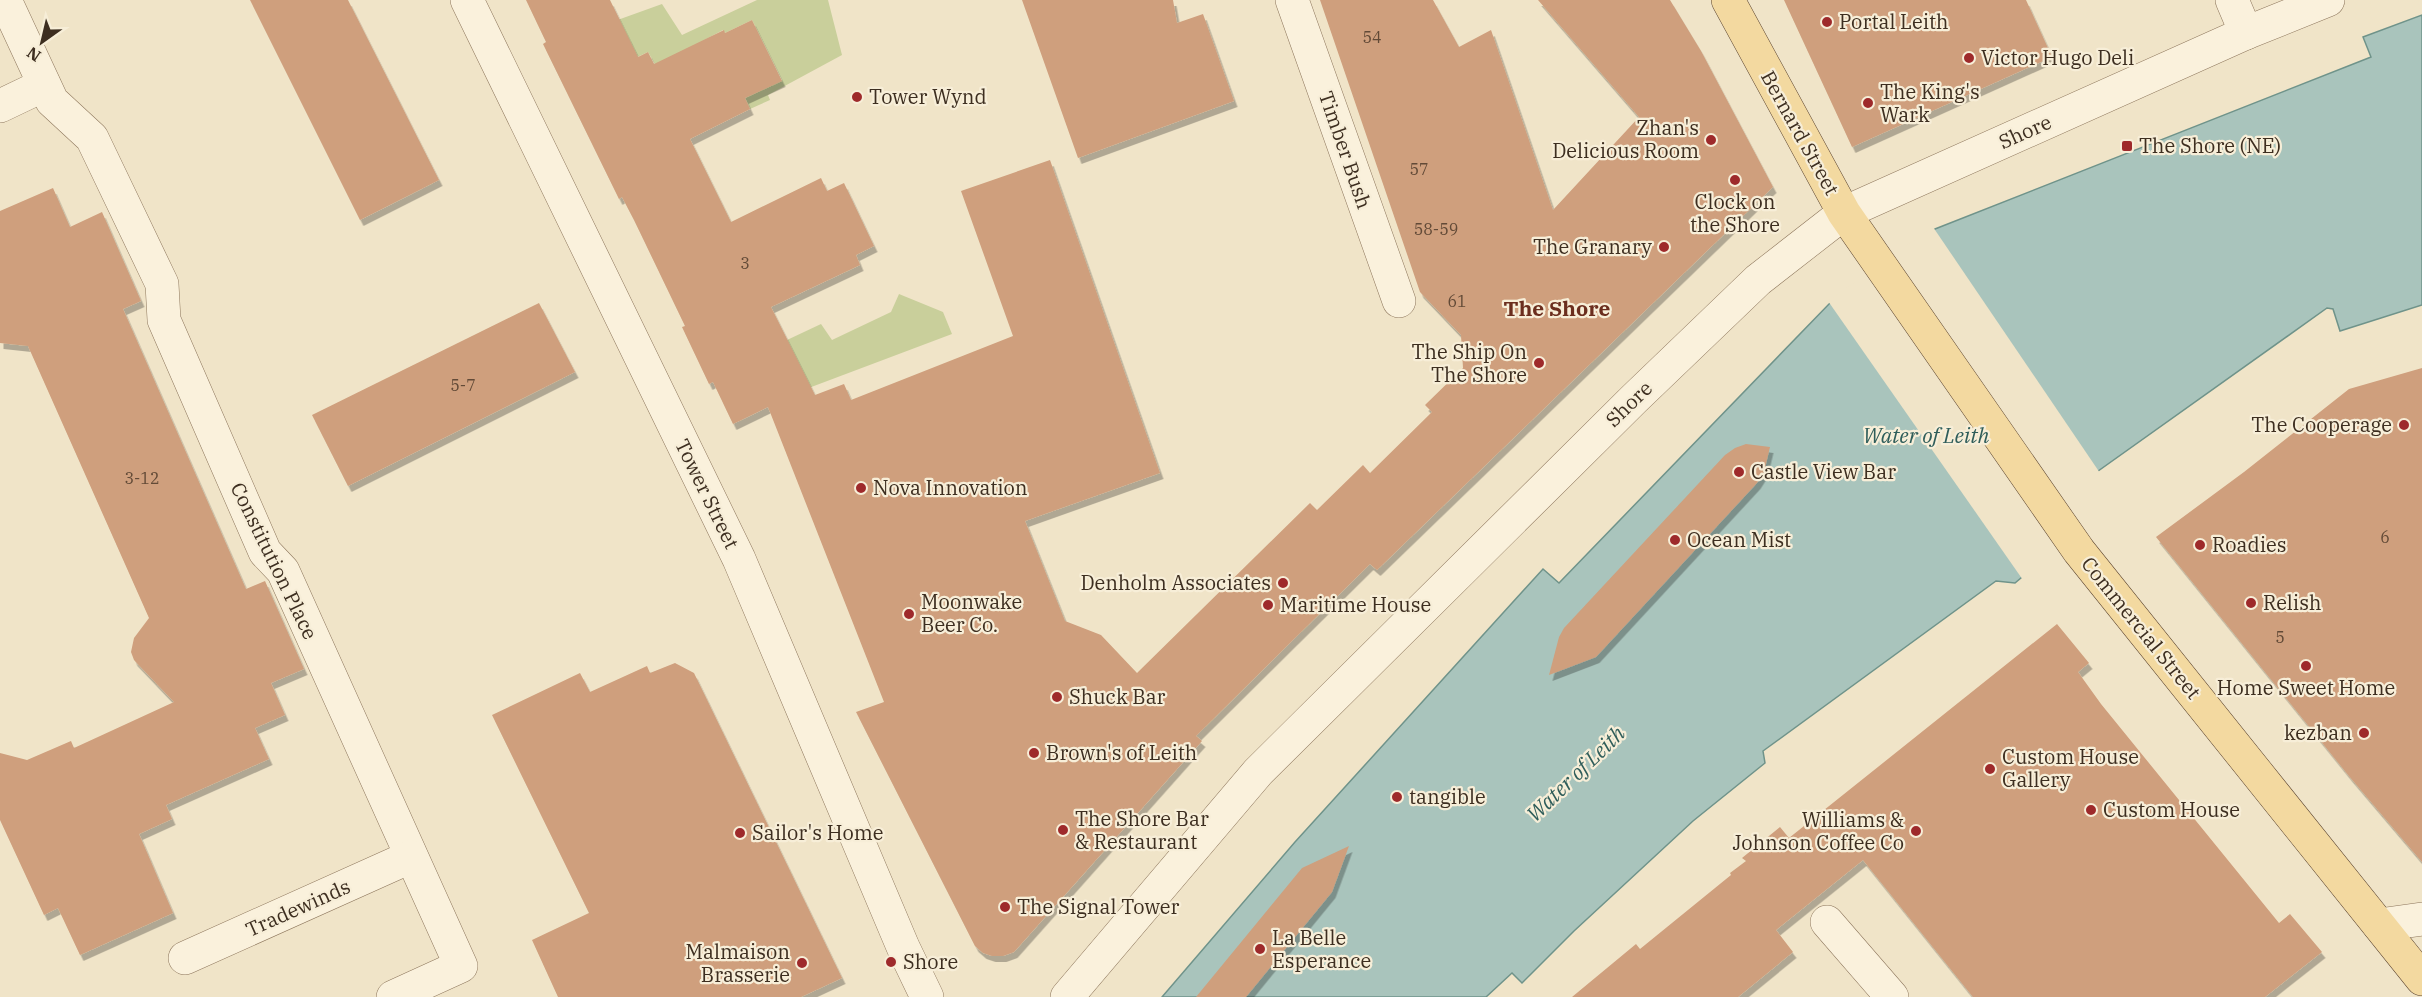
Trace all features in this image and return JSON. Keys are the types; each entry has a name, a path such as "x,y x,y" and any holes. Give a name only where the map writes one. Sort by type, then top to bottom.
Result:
{"main road":[{"name":"Bernard Street","path":"1728,0 1844,213 1877,263"},
{"name":"Commercial Street","path":"1877,263 2079,550 2422,979"}],"street":[{"name":"Constitution Place","path":"5,0 52,101 92,138 162,284 164,320 265,552 283,571 461,966 393,997"},
{"name":"Tower Street","path":"467,0 739,559 903,948 927,997"},
{"name":"Timber Bush","path":"1292,0 1399,301"},
{"path":"2232,0 2246,33"},
{"name":"Shore","path":"1067,997 1257,772 1625,407 1758,280 1844,213 2246,33 2328,0"},
{"path":"0,105 44,85"},
{"name":"Tradewinds","path":"185,958 410,857"},
{"path":"2379,925 2422,920"},
{"path":"1827,921 1892,997"}],"green space":[{"path":"757,0 828,0 842,55 768,95 770,100 750,109 745,98 782,80 752,20 725,33 723,30 656,66 648,52 631,60 612,22 662,4 682,35"},
{"path":"899,294 943,312 952,334 806,389 787,340 821,324 832,340 891,312"}],"water":[{"name":"Water of Leith","path":"2422,15 2422,305 2340,331 2333,309 2327,308 2094,474 2028,572 2015,583 1996,581 1763,751 1765,763 1693,821 1574,931 1522,983 1512,973 1486,997 1162,997 1295,842 1543,569 1559,583 1829,304 1935,229 2371,57 2363,37"}],"pier":[{"path":"1933,227 2100,473 2030,574 2023,580 1828,301"}],"building":[{"path":"250,0 348,0 439,180 360,220"},
{"path":"526,0 610,0 638,57 648,52 654,64 724,30 725,33 752,20 782,81 745,98 750,109 690,139 731,222 821,178 827,191 844,183 874,246 856,255 860,265 771,307 815,395 844,384 851,400 1013,336 961,191 1050,160 1160,473 1025,521 1065,621 1101,635 1137,673 1310,503 1317,510 1363,465 1370,473 1432,412 1425,405 1463,368 1461,335 1420,292 1320,0 1433,0 1459,47 1491,30 1553,210 1639,117 1538,0 1670,0 1701,51 1773,187 1377,570 1370,564 1196,736 1202,741 1014,952 1003,956 992,956 983,953 975,946 856,712 884,702 768,407 733,424 713,382 709,384 682,327 685,326 634,220 622,197 619,199 543,44 546,42"},
{"path":"1022,0 1173,0 1177,23 1203,14 1234,101 1078,158"},
{"path":"1784,0 2026,0 2052,57 1852,147"},
{"path":"53,188 70,227 102,212 141,301 123,309 246,589 265,581 304,669 271,683 285,715 255,728 269,759 166,805 172,819 139,834 173,913 80,955 58,908 44,915 0,820 0,753 27,760 71,741 74,748 174,702 134,660 131,652 134,638 149,618 28,346 0,343 0,211"},
{"path":"539,303 575,372 348,486 312,415"},
{"path":"2422,368 2422,862 2349,776 2156,537 2244,472 2349,389"},
{"name":"Ocean Mist","path":"1746,444 1770,447 1764,472 1757,483 1596,657 1549,675 1559,637 1564,628 1725,455"},
{"path":"2057,624 2089,663 2078,672 2101,704 2279,923 2290,914 2322,952 2265,997 1973,997 1863,860 1776,930 1793,952 1738,997 1572,997 1636,944 1640,949 1731,875 1730,873 1746,861 1742,858 1780,827 1789,838"},
{"path":"675,663 694,673 842,978 801,997 558,997 532,940 589,913 492,715 580,673 590,692 647,666 650,673"},
{"name":"La Belle Esperance","path":"1349,846 1332,892 1246,997 1196,997 1302,868"}],"place":[{"name":"Portal Leith","path":"1827,22"},
{"name":"Victor Hugo Deli","path":"1969,58"},
{"name":"Tower Wynd","path":"857,97"},
{"name":"The King's Wark","path":"1868,103"},
{"name":"Zhan's Delicious Room","path":"1711,140"},
{"name":"The Shore (NE)","path":"2127,146"},
{"name":"Clock on the Shore","path":"1735,180"},
{"name":"The Granary","path":"1664,247"},
{"name":"The Ship On The Shore","path":"1539,363"},
{"name":"The Cooperage","path":"2404,425"},
{"name":"Castle View Bar","path":"1739,472"},
{"name":"Nova Innovation","path":"861,488"},
{"name":"Ocean Mist","path":"1675,540"},
{"name":"Roadies","path":"2200,545"},
{"name":"Denholm Associates","path":"1283,583"},
{"name":"Relish","path":"2251,603"},
{"name":"Maritime House","path":"1268,605"},
{"name":"Moonwake Beer Co.","path":"909,614"},
{"name":"Home Sweet Home","path":"2306,666"},
{"name":"Shuck Bar","path":"1057,697"},
{"name":"kezban","path":"2364,733"},
{"name":"Brown's of Leith","path":"1034,753"},
{"name":"Custom House Gallery","path":"1990,769"},
{"name":"tangible","path":"1397,797"},
{"name":"Custom House","path":"2091,810"},
{"name":"The Shore Bar & Restaurant","path":"1063,830"},
{"name":"Williams & Johnson Coffee Co","path":"1916,831"},
{"name":"Sailor's Home","path":"740,833"},
{"name":"The Signal Tower","path":"1005,907"},
{"name":"La Belle Esperance","path":"1260,949"},
{"name":"Shore","path":"891,962"},
{"name":"Malmaison Brasserie","path":"802,963"}],"district":[{"name":"The Shore","path":"1557,309"}]}
